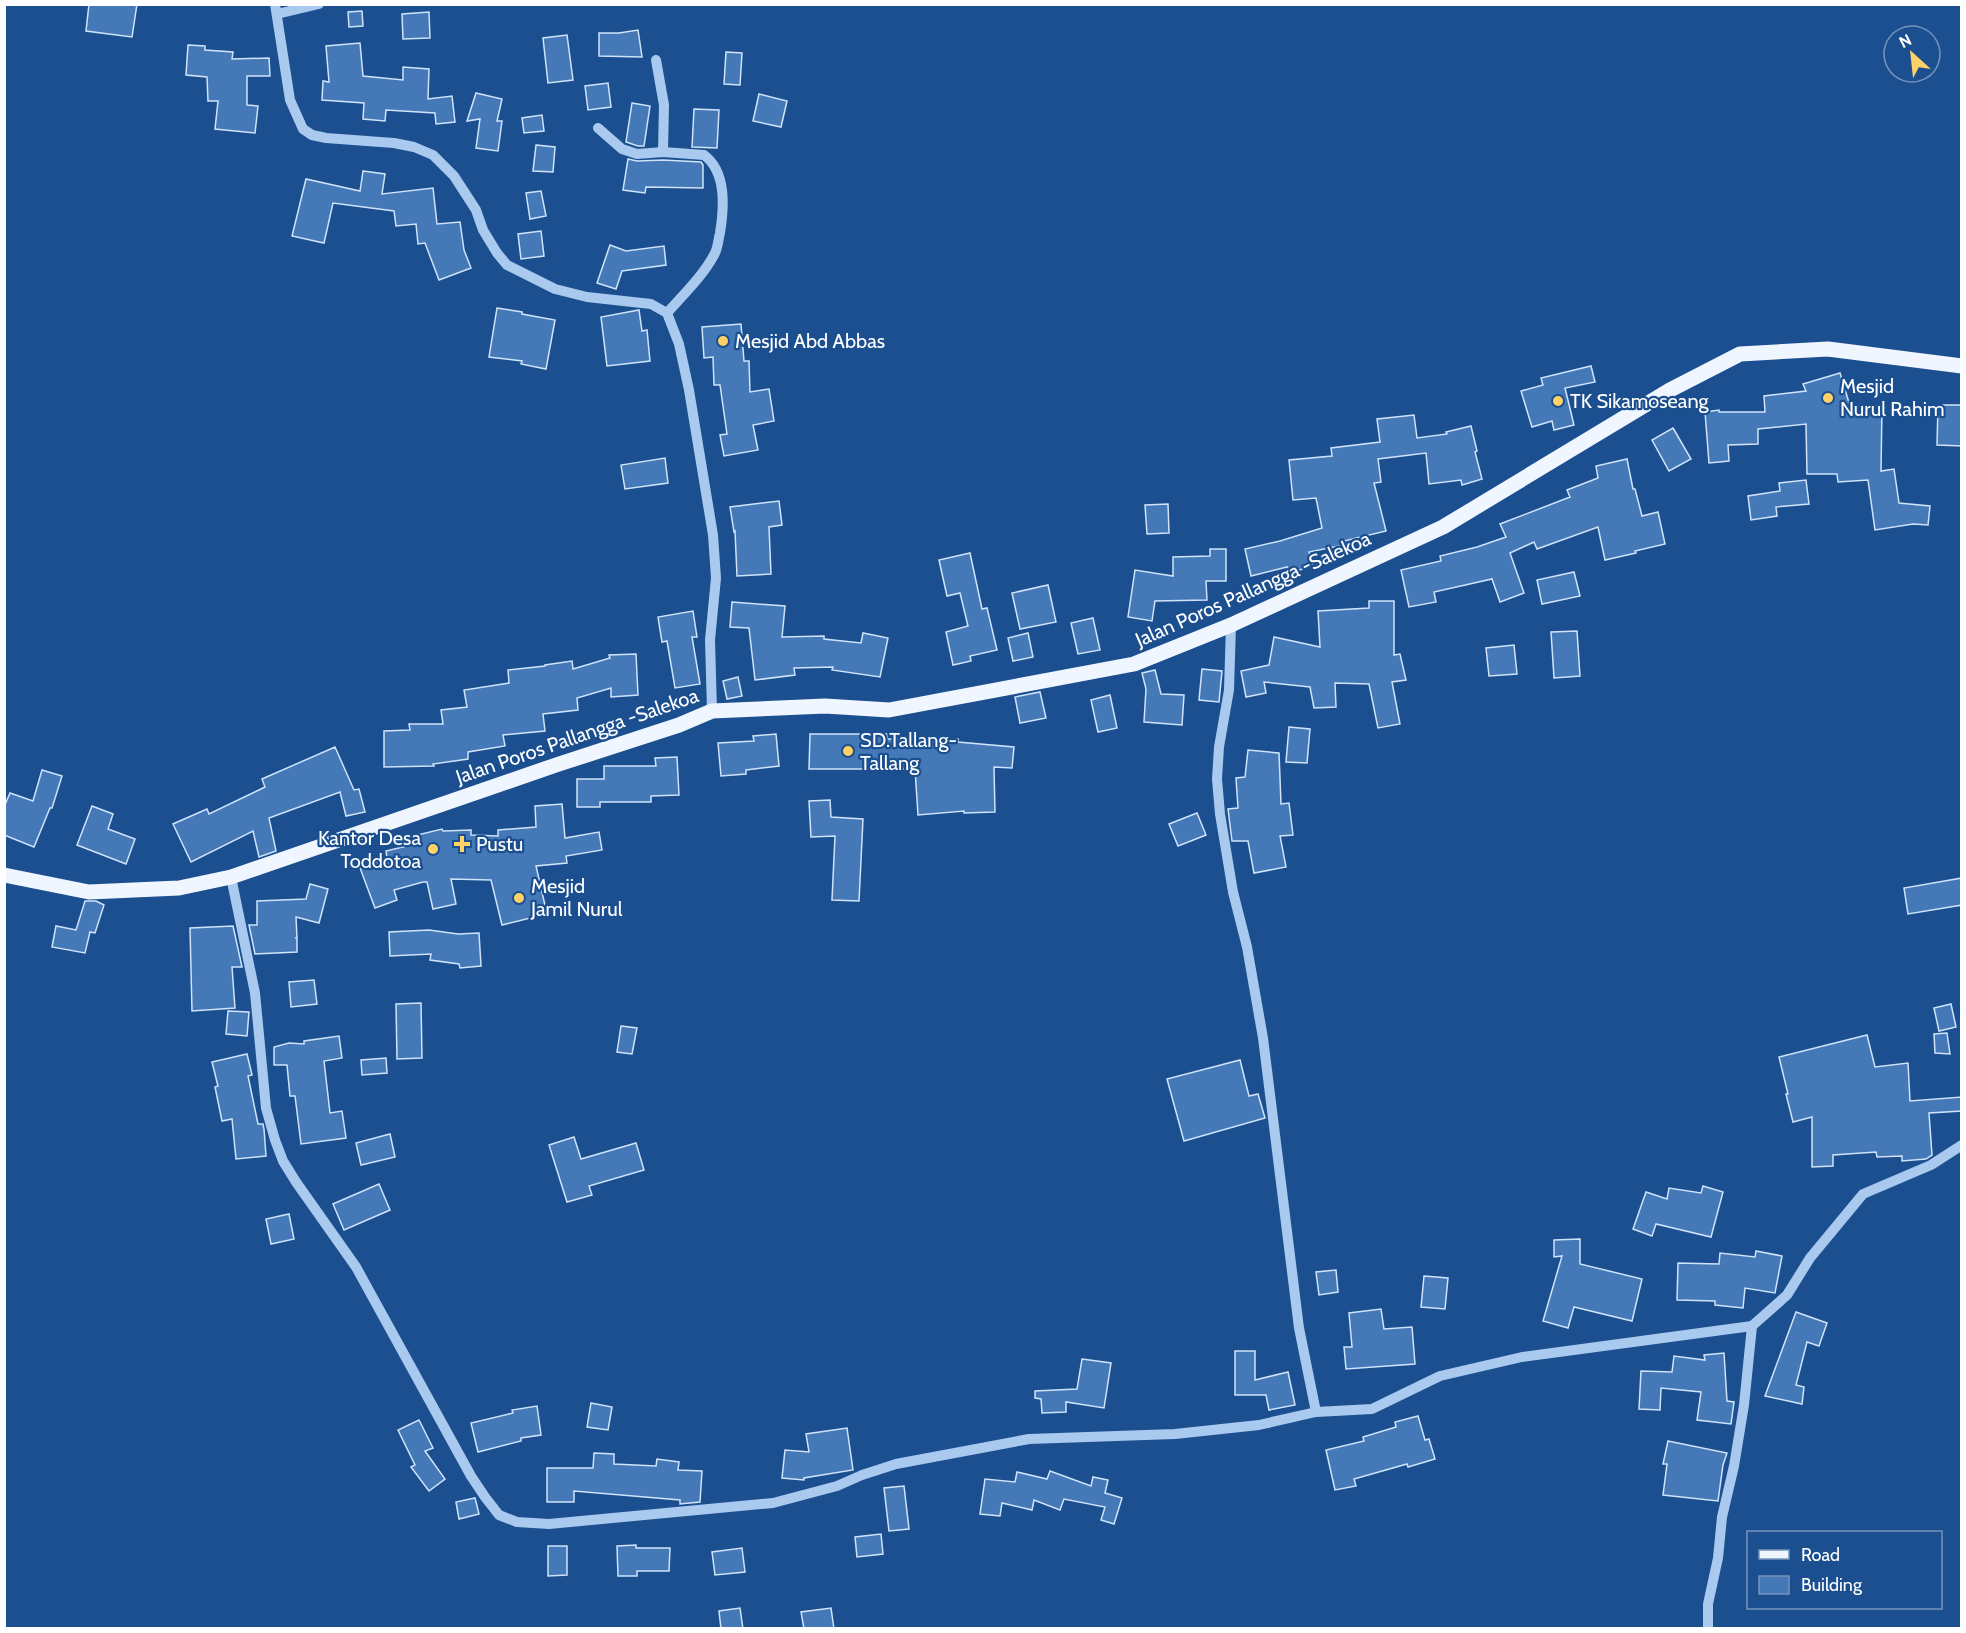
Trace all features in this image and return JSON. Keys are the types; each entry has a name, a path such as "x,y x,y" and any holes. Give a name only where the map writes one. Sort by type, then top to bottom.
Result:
{"main road":[{"name":"Jalan Poros Pallangga -Salekoa","path":"4,875 89,892 179,888 231,877 679,725 712,711 825,706 890,710 1134,664 1231,625 1443,527 1670,390 1740,354 1828,349 1962,366"}],"street":[{"path":"319,4 276,9 290,100 303,129 312,135 326,138 394,143 414,147 433,155 454,176 476,210 483,230 507,265 555,289 587,297 651,304 667,313 679,344 689,390 713,535 716,578 710,640 712,711"},
{"path":"656,60 664,105 663,152"},
{"path":"598,128 622,149 637,154 663,152 704,155 710,160 719,176 723,212 716,253 667,313"},
{"path":"1231,625 1229,690 1219,747 1217,779 1220,814 1233,892 1247,947 1263,1038 1299,1328 1317,1412"},
{"path":"231,877 255,993 266,1108 279,1150 296,1182 356,1267 471,1476 499,1515 517,1522 549,1524 773,1503 837,1486 896,1464 1029,1439 1175,1434 1259,1425 1317,1412 1372,1410 1440,1376 1522,1357 1752,1326 1787,1295 1810,1258 1863,1194 1931,1166 1962,1145"},
{"path":"1708,1629 1708,1604 1744,1405 1752,1326"}],"building":[{"path":"89,4 137,4 132,37 86,31"},
{"path":"362,11 363,26 349,27 348,12"},
{"path":"429,12 430,38 403,39 402,14"},
{"path":"638,30 642,57 599,56 599,33"},
{"path":"567,35 573,80 548,83 543,38"},
{"path":"360,43 363,76 403,80 403,67 429,69 428,99 452,96 455,122 436,124 435,113 386,110 385,121 363,119 364,103 322,100 323,81 329,82 326,46"},
{"path":"188,45 205,46 205,50 233,52 232,59 269,58 270,76 247,76 247,105 258,106 255,133 215,129 218,101 208,101 207,77 186,75"},
{"path":"726,52 742,53 740,85 724,84"},
{"path":"608,83 611,107 588,110 585,86"},
{"path":"476,93 502,99 497,121 502,121 498,151 476,148 480,119 467,121"},
{"path":"759,94 787,101 781,127 753,121"},
{"path":"632,103 650,106 644,146 626,142"},
{"path":"694,109 719,110 717,148 692,147"},
{"path":"542,115 544,131 524,133 522,118"},
{"path":"536,145 555,147 553,172 533,171"},
{"path":"628,159 701,162 703,188 646,187 645,193 623,190"},
{"path":"363,171 385,174 382,194 433,188 437,224 460,222 464,250 471,268 439,280 425,243 418,244 416,224 396,226 394,211 333,203 324,243 292,236 306,179 360,191"},
{"path":"541,191 546,216 530,219 526,193"},
{"path":"541,231 544,256 521,259 518,234"},
{"path":"610,245 626,251 664,246 666,265 622,271 616,289 597,283"},
{"path":"497,308 555,320 546,369 521,364 522,361 489,357"},
{"path":"639,310 642,331 647,330 650,361 607,366 601,317"},
{"path":"741,324 744,361 749,361 750,392 769,389 774,421 753,425 758,450 724,456 720,435 727,434 720,385 714,385 713,357 704,358 702,327"},
{"path":"1591,366 1595,382 1565,388 1574,425 1554,430 1552,421 1532,427 1521,391 1543,385 1541,378"},
{"path":"1840,373 1850,406 1882,406 1881,471 1894,469 1899,503 1930,506 1928,525 1913,524 1875,530 1868,480 1838,482 1837,474 1807,474 1806,424 1758,429 1758,444 1728,445 1729,461 1709,463 1705,412 1719,410 1719,412 1765,412 1764,396 1806,391 1803,384"},
{"path":"1938,405 1962,405 1962,446 1937,445"},
{"path":"1414,415 1417,438 1447,434 1446,432 1471,426 1482,479 1462,485 1461,480 1429,484 1426,453 1378,459 1381,482 1374,483 1386,531 1344,541 1344,545 1309,552 1313,566 1289,573 1287,567 1251,576 1245,549 1322,528 1316,498 1293,500 1289,460 1332,456 1331,448 1380,442 1377,419"},
{"path":"1673,428 1691,459 1669,471 1652,440"},
{"path":"665,458 668,483 625,489 621,465"},
{"path":"1627,459 1633,489 1635,489 1642,516 1658,512 1665,544 1605,560 1598,527 1537,549 1534,542 1510,553 1524,593 1500,602 1492,579 1434,592 1436,602 1409,607 1401,570 1441,561 1440,556 1506,537 1500,524 1570,497 1567,490 1598,478 1596,466"},
{"path":"1806,480 1809,504 1776,507 1777,516 1751,520 1748,496 1780,491 1779,483"},
{"path":"779,501 782,525 769,527 771,574 737,576 735,531 730,507"},
{"path":"1168,504 1169,533 1147,534 1145,505"},
{"path":"1210,549 1226,549 1226,581 1206,581 1207,600 1155,601 1152,621 1128,617 1135,570 1173,576 1173,557 1210,556"},
{"path":"970,553 982,609 987,608 997,650 970,656 971,661 953,665 946,632 968,626 960,593 947,596 939,560"},
{"path":"1574,572 1580,596 1542,604 1537,580"},
{"path":"1048,585 1056,622 1020,629 1012,593"},
{"path":"1369,601 1394,601 1394,655 1400,654 1406,680 1392,682 1400,724 1378,728 1369,684 1335,683 1336,707 1314,708 1310,687 1264,682 1266,693 1246,697 1241,671 1269,665 1274,637 1320,647 1318,611 1369,608"},
{"path":"732,602 785,606 782,637 824,636 824,639 861,643 863,633 888,638 880,677 832,670 833,667 794,668 795,675 755,680 749,628 730,627"},
{"path":"693,611 697,637 692,637 700,684 675,688 667,641 662,642 658,617"},
{"path":"1093,618 1100,650 1078,654 1071,623"},
{"path":"1577,631 1580,676 1554,678 1551,632"},
{"path":"1028,633 1033,657 1013,661 1008,638"},
{"path":"1514,645 1517,674 1489,676 1486,648"},
{"path":"636,654 638,695 611,697 611,688 577,698 578,710 543,714 545,731 503,735 505,746 468,752 468,759 433,764 434,766 384,767 384,731 410,730 409,724 443,724 441,710 467,707 464,690 509,683 508,670 572,661 573,669 610,658 609,655"},
{"path":"1202,669 1222,671 1219,702 1199,700"},
{"path":"1155,670 1161,694 1184,695 1182,725 1144,722 1146,689 1142,673"},
{"path":"738,677 742,696 727,699 723,681"},
{"path":"1040,692 1046,718 1020,723 1015,697"},
{"path":"1110,695 1117,728 1098,732 1091,700"},
{"path":"1289,727 1310,729 1307,763 1286,762"},
{"path":"776,734 779,766 746,770 746,774 721,776 718,743 754,741 753,736"},
{"path":"810,734 887,734 887,739 958,739 958,742 1014,747 1012,768 994,767 995,812 964,813 964,811 918,815 915,769 809,769"},
{"path":"335,747 354,790 359,789 365,812 346,816 340,792 269,818 276,851 259,857 253,831 191,862 173,824 207,809 209,814 265,787 262,779"},
{"path":"1248,750 1279,753 1281,804 1289,803 1293,835 1280,836 1286,867 1254,873 1248,841 1232,841 1228,809 1238,808 1236,778 1245,777"},
{"path":"677,757 679,795 651,796 651,802 600,802 600,807 577,807 577,779 604,779 604,766 656,766 655,758"},
{"path":"42,770 62,776 52,808 50,808 34,847 4,835 4,807 10,793 33,801"},
{"path":"830,800 831,817 863,819 859,901 832,900 835,836 811,837 809,801"},
{"path":"562,804 565,838 599,832 602,850 566,856 567,863 536,866 547,914 502,925 491,880 451,879 456,904 433,909 427,882 423,882 394,890 397,900 375,908 360,868 387,858 386,851 415,844 413,836 442,829 443,831 471,830 471,835 498,836 498,830 536,827 535,806"},
{"path":"92,806 113,814 108,829 135,839 126,864 77,845"},
{"path":"1197,813 1206,835 1178,846 1169,824"},
{"path":"1962,878 1962,905 1908,914 1904,888"},
{"path":"310,884 328,889 319,923 296,917 297,952 255,954 249,925 257,925 257,901 306,899"},
{"path":"85,901 96,901 104,905 95,933 90,932 85,953 52,947 56,926 76,930"},
{"path":"233,926 242,967 232,967 235,1008 192,1011 190,928"},
{"path":"429,930 458,934 479,933 481,966 460,968 459,964 430,960 431,954 390,956 389,932"},
{"path":"314,980 317,1004 291,1007 289,982"},
{"path":"421,1003 422,1058 397,1059 396,1004"},
{"path":"1951,1004 1956,1027 1939,1031 1934,1008"},
{"path":"228,1011 249,1012 247,1036 226,1034"},
{"path":"621,1026 637,1028 632,1054 617,1052"},
{"path":"1947,1033 1950,1054 1935,1053 1934,1034"},
{"path":"1867,1035 1875,1067 1908,1063 1910,1101 1962,1097 1962,1111 1929,1113 1932,1155 1926,1159 1902,1161 1902,1156 1877,1157 1876,1152 1833,1155 1833,1166 1812,1167 1812,1117 1793,1122 1779,1057"},
{"path":"339,1036 342,1058 324,1061 330,1113 342,1111 346,1138 301,1144 295,1096 290,1096 287,1065 274,1065 274,1047 289,1043 304,1044 304,1041"},
{"path":"247,1054 252,1075 248,1076 258,1124 263,1124 266,1156 236,1159 232,1119 222,1121 215,1087 218,1086 212,1062"},
{"path":"386,1058 387,1073 362,1075 361,1060"},
{"path":"1240,1060 1249,1096 1258,1094 1265,1118 1184,1141 1167,1079"},
{"path":"390,1134 395,1157 361,1165 356,1143"},
{"path":"574,1137 581,1159 636,1143 644,1170 589,1186 592,1195 567,1202 549,1145"},
{"path":"379,1184 390,1210 344,1230 333,1204"},
{"path":"1703,1186 1723,1192 1711,1237 1656,1224 1652,1236 1633,1229 1646,1192 1667,1199 1669,1188 1701,1193"},
{"path":"289,1214 294,1239 271,1244 266,1219"},
{"path":"1580,1239 1580,1264 1642,1279 1632,1321 1574,1307 1568,1328 1543,1321 1562,1256 1554,1257 1554,1240"},
{"path":"1756,1251 1782,1256 1775,1293 1745,1288 1743,1308 1715,1305 1715,1301 1677,1300 1678,1263 1719,1264 1720,1253 1755,1257"},
{"path":"1336,1270 1338,1292 1319,1295 1316,1272"},
{"path":"1424,1276 1448,1278 1445,1309 1421,1307"},
{"path":"1381,1309 1384,1329 1412,1327 1415,1364 1346,1369 1344,1347 1352,1347 1349,1313"},
{"path":"1796,1312 1827,1323 1819,1346 1807,1342 1796,1385 1804,1387 1802,1404 1765,1396"},
{"path":"1235,1351 1255,1351 1255,1380 1288,1372 1295,1405 1269,1410 1266,1395 1235,1395"},
{"path":"1724,1353 1727,1401 1734,1402 1731,1424 1697,1420 1701,1392 1661,1388 1660,1410 1639,1409 1641,1371 1672,1372 1674,1356 1705,1360 1704,1355"},
{"path":"1082,1359 1111,1363 1104,1408 1066,1402 1066,1412 1042,1413 1041,1399 1035,1398 1035,1391 1077,1389"},
{"path":"591,1403 612,1407 608,1430 587,1427"},
{"path":"537,1406 541,1435 521,1438 521,1441 478,1452 471,1423 513,1413 512,1410"},
{"path":"1418,1416 1425,1440 1429,1439 1435,1459 1408,1467 1407,1464 1354,1479 1356,1486 1335,1490 1326,1450 1364,1441 1363,1437 1396,1427 1395,1422"},
{"path":"419,1420 433,1448 425,1451 445,1479 429,1491 411,1467 415,1465 398,1430"},
{"path":"847,1428 853,1470 804,1478 804,1480 782,1478 785,1450 809,1452 806,1434"},
{"path":"1668,1441 1727,1453 1718,1501 1663,1495 1667,1464 1663,1464"},
{"path":"594,1453 614,1454 614,1464 656,1466 657,1459 679,1462 678,1470 702,1471 700,1502 680,1504 680,1500 574,1491 574,1502 547,1502 547,1468 593,1468"},
{"path":"1050,1471 1091,1486 1093,1477 1108,1480 1105,1493 1122,1498 1114,1524 1101,1520 1105,1507 1064,1499 1060,1510 1034,1500 1032,1510 1002,1503 1000,1516 980,1514 985,1479 1015,1482 1017,1472 1047,1479"},
{"path":"904,1486 909,1529 889,1531 884,1488"},
{"path":"475,1498 479,1514 459,1519 456,1502"},
{"path":"881,1534 883,1554 857,1557 855,1537"},
{"path":"636,1545 636,1548 670,1548 669,1571 637,1571 637,1576 618,1576 617,1546"},
{"path":"548,1546 567,1546 567,1575 548,1576"},
{"path":"742,1548 745,1572 715,1575 712,1552"},
{"path":"740,1608 743,1629 721,1629 719,1611"},
{"path":"831,1608 834,1629 804,1629 801,1612"}],"place":[{"name":"Mesjid Abd Abbas","path":"723,341"},
{"name":"Mesjid Nurul Rahim","path":"1828,398"},
{"name":"TK Sikamoseang","path":"1558,401"},
{"name":"SD.Tallang- Tallang","path":"848,751"},
{"name":"Pustu","path":"462,844"},
{"name":"Kantor Desa Toddotoa","path":"433,849"},
{"name":"Mesjid Jamil Nurul","path":"519,898"}]}
